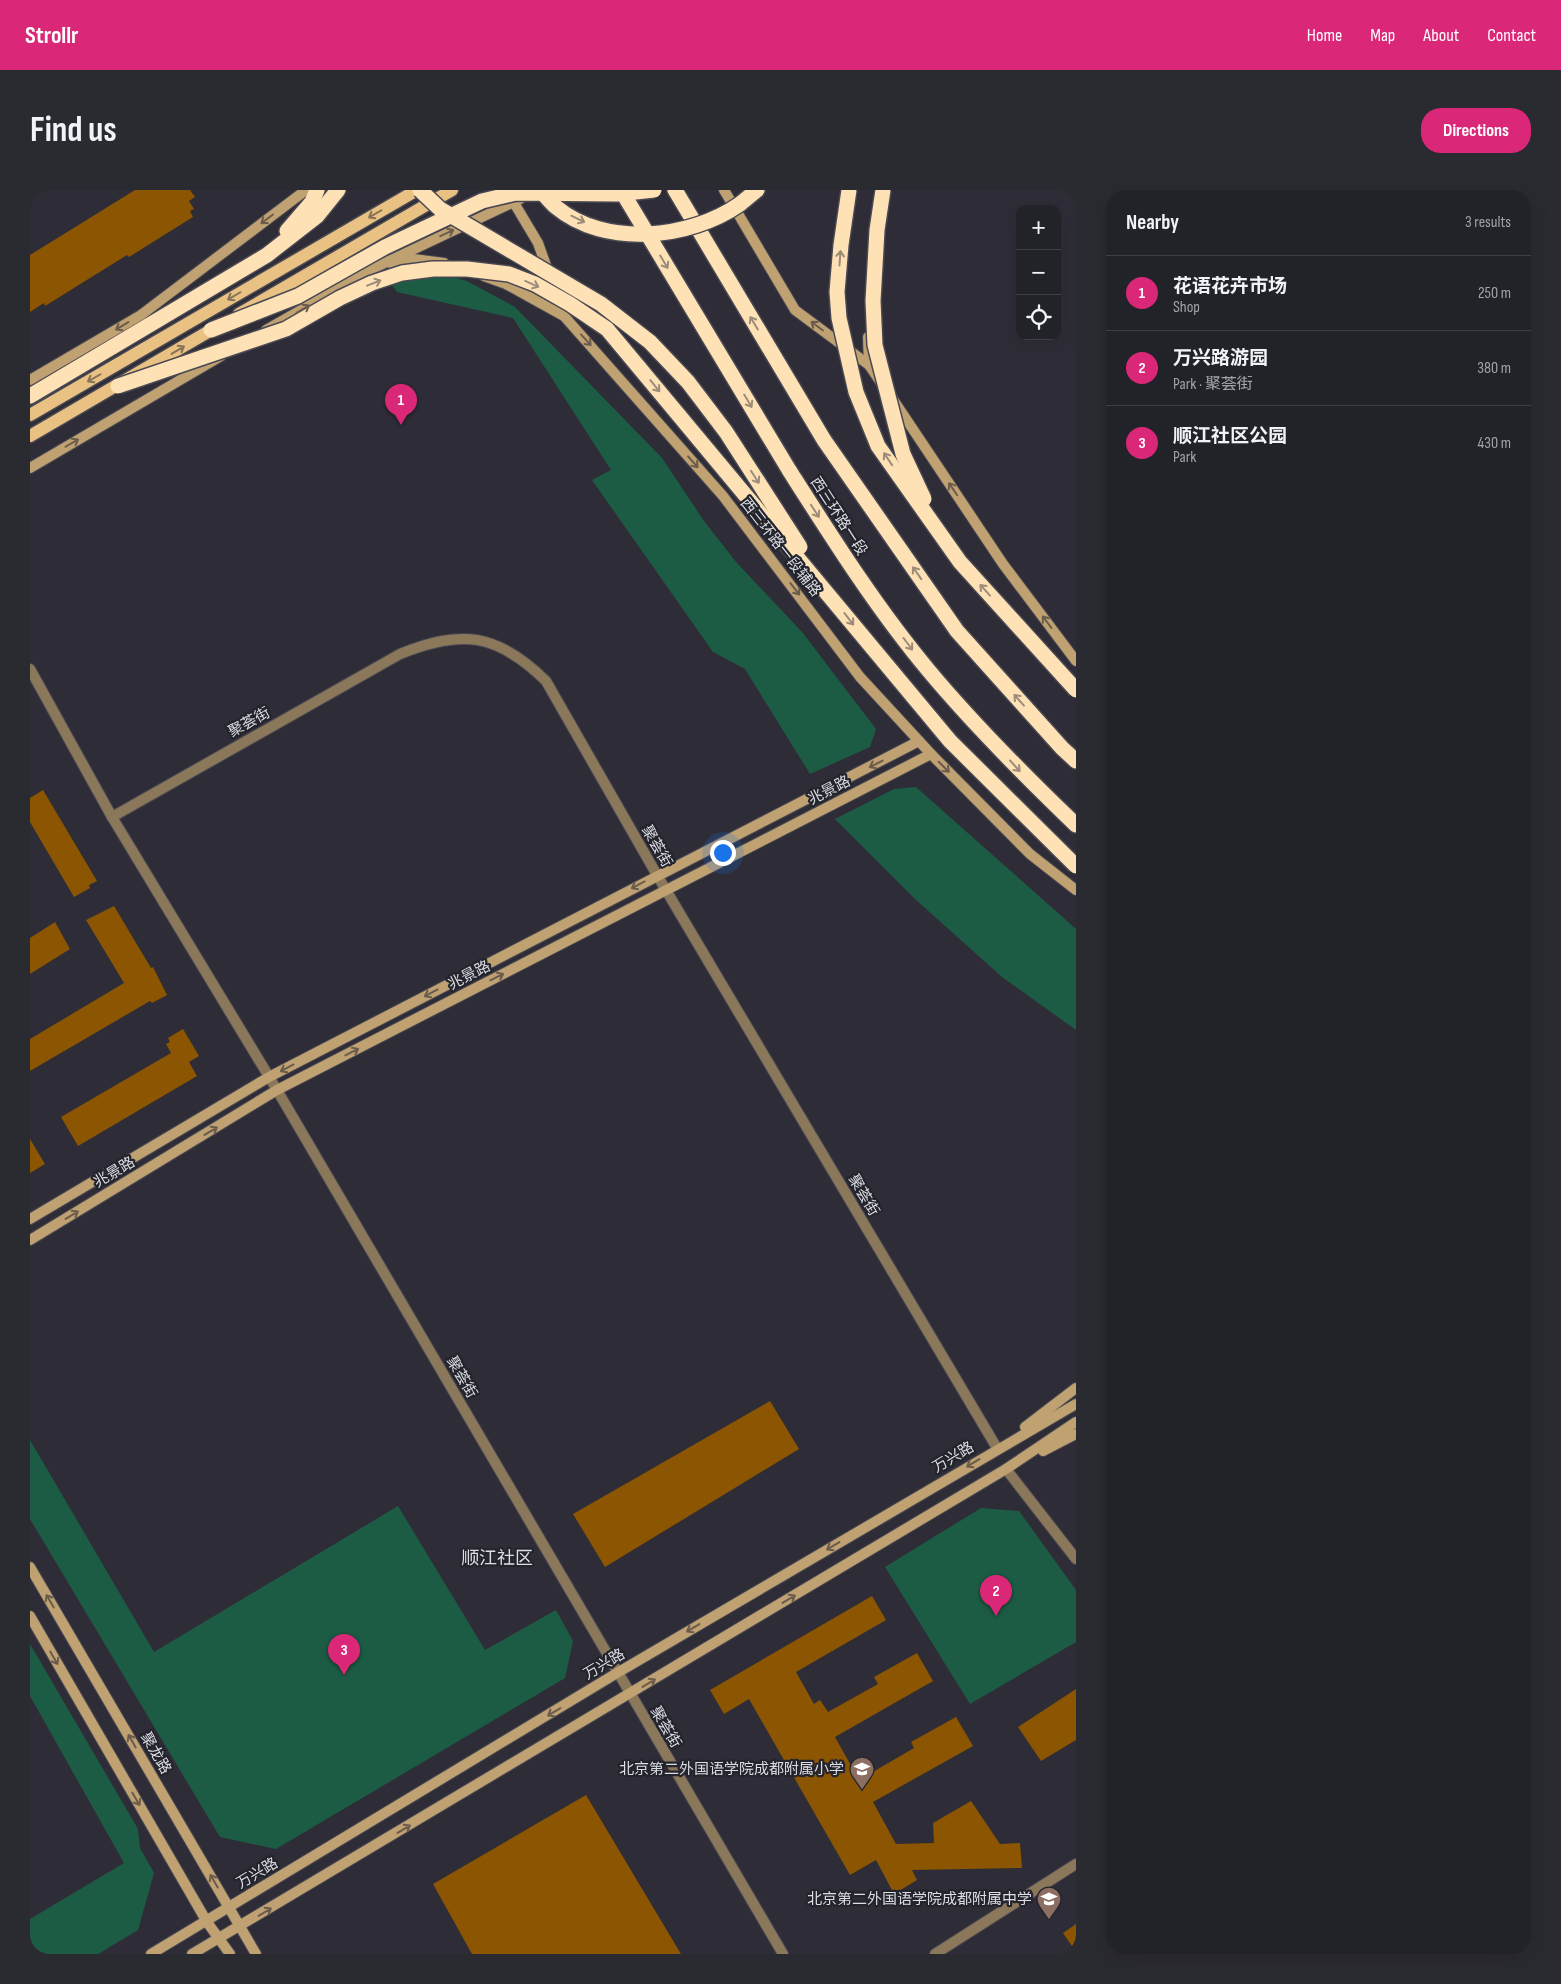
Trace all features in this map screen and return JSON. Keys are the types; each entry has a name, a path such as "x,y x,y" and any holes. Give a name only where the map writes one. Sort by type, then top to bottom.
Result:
{"highway":[{"path":"267,255 312,202 317,190"},
{"path":"30,396 267,255 317,216 338,190"},
{"path":"419,190 440,209 601,304 650,342 688,382 726,432 836,602"},
{"path":"539,190 556,207 580,221 615,232 663,235 726,214 757,190"},
{"name":"西三环路一段","path":"621,190 789,470 853,570 929,671 1022,773 1076,825"},
{"path":"211,330 298,296 386,247 482,201 516,193 617,194 654,190"},
{"name":"西三环路一段","path":"675,190 824,440 957,631 1062,748 1076,761"},
{"path":"849,190 841,245 837,292 839,318 856,392 878,446 960,562 1076,690"},
{"path":"883,190 877,230 873,301 875,345 902,454 940,534"},
{"path":"118,386 286,329 340,298 372,283 402,273 433,269 466,269 509,274 535,284 570,304 607,329 950,741 1076,866"}],"main road":[{"path":"30,380 141,315 306,190"},
{"path":"30,415 419,190"},
{"path":"30,436 452,190"},
{"name":"西三环路一段辅路","path":"507,190 538,243 564,316 723,496 860,677 919,742 1030,854 1076,890"},
{"path":"30,468 374,268 539,190"},
{"path":"724,190 795,310 869,366 1002,564 1074,656"},
{"path":"869,366 866,299 877,190"},
{"path":"374,268 413,259 449,264 506,284 564,316"},
{"name":"兆景路","path":"30,1219 269,1077 656,875 919,742"},
{"name":"兆景路","path":"30,1240 277,1090 931,754"},
{"path":"997,1448 1076,1388"},
{"name":"万兴路","path":"151,1954 618,1673 997,1448 1076,1404"},
{"path":"1006,1470 1076,1422"},
{"path":"192,1954 1006,1470 1076,1434"},
{"name":"聚龙路","path":"30,1567 256,1954"},
{"path":"30,1616 207,1922 230,1954"}],"street":[{"name":"聚荟街","path":"112,817 400,654 430,642 464,639 499,645 527,662 546,681 656,875 997,1448"},
{"name":"聚荟街","path":"30,669 112,817 277,1090 783,1954"},
{"path":"1006,1470 1076,1559"},
{"path":"935,1954 1076,1864"}],"green space":[{"path":"412,266 467,281 515,307 662,458 704,521 736,562 802,632 876,729 870,747 810,774 745,669 713,652 592,480 611,470 513,318 397,292 384,274"},
{"path":"916,787 1076,929 1076,1030 1002,977 915,899 835,819 894,789"},
{"path":"30,1440 154,1652 398,1506 485,1650 556,1610 573,1641 565,1678 276,1849 220,1837 30,1519"},
{"path":"981,1508 1019,1511 1076,1590 1076,1642 970,1704 885,1567"},
{"path":"30,1644 138,1829 140,1848 154,1873 138,1930 98,1954 30,1954 30,1919 124,1863 30,1696"}],"building":[{"path":"135,190 190,190 195,197 189,201 194,209 190,211 193,217 45,306 44,303 30,312 30,255"},
{"path":"43,790 97,881 89,885 90,888 74,897 30,822 30,798"},
{"path":"114,906 151,968 153,967 167,995 152,1003 150,1001 30,1071 30,1039 124,983 86,920"},
{"path":"55,922 70,949 30,974 30,938"},
{"path":"183,1029 199,1056 189,1062 197,1076 78,1146 61,1117 171,1053 166,1044 170,1042 168,1038"},
{"path":"30,1139 45,1164 30,1173"},
{"path":"770,1401 799,1449 605,1567 573,1514"},
{"path":"872,1596 886,1620 796,1672 814,1704 820,1700 828,1712 878,1684 874,1677 917,1653 933,1681 835,1737 859,1780 914,1748 911,1742 956,1717 973,1746 873,1802 896,1844 934,1843 933,1823 971,1801 1000,1844 1020,1843 1022,1868 912,1870 917,1880 894,1894 876,1860 850,1875 749,1699 724,1714 710,1690"},
{"path":"1076,1689 1076,1740 1041,1761 1018,1727"},
{"path":"586,1795 681,1954 472,1954 433,1884"},
{"path":"1076,1924 1076,1952 1063,1933"}],"place":[{"name":"花语花卉市场","path":"401,425"},
{"name":"万兴路游园","path":"996,1616"},
{"name":"顺江社区公园","path":"344,1675"},
{"name":"北京第二外国语学院成都附属小学","path":"862,1790"},
{"name":"北京第二外国语学院成都附属中学","path":"1049,1920"}],"district":[{"name":"顺江社区","path":"497,1558"}]}
